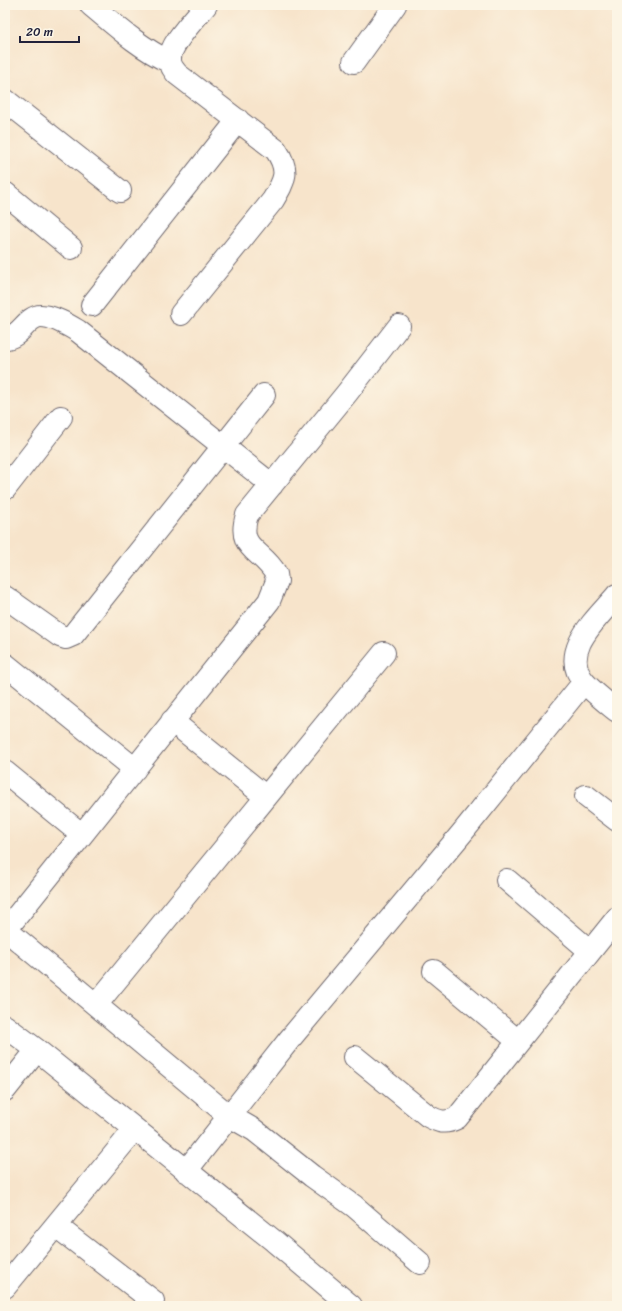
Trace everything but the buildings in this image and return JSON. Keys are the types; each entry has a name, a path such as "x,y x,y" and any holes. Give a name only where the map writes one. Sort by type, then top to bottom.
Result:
{"street":[{"path":"91,5 132,39 154,54 170,62 177,74 276,150 284,161 285,174 282,185 273,200 181,314"},
{"path":"170,62 171,53 175,45 206,5"},
{"path":"354,62 395,5"},
{"path":"5,100 120,191"},
{"path":"92,305 238,120"},
{"path":"5,193 71,248"},
{"path":"5,338 18,334 33,319 40,316 51,318 78,331 222,447 272,485"},
{"path":"399,326 348,393 247,515 242,529 246,540 276,574 277,581 275,590 269,601 5,930 228,1115 254,1130 312,1176 354,1206 420,1263"},
{"path":"5,597 60,636 66,638 73,635 264,395"},
{"path":"5,489 61,417"},
{"path":"617,595 583,636 576,649 575,666 584,682 617,711"},
{"path":"96,1005 384,653"},
{"path":"5,664 135,769"},
{"path":"186,1171 228,1115 457,839 584,682"},
{"path":"172,721 266,797"},
{"path":"5,772 81,834"},
{"path":"586,796 617,820"},
{"path":"507,880 590,951"},
{"path":"354,1057 428,1116 439,1122 448,1122 457,1118 617,918"},
{"path":"434,971 518,1041"},
{"path":"5,1026 135,1129 309,1270 351,1306"},
{"path":"5,1090 37,1050"},
{"path":"5,1286 135,1129"},
{"path":"56,1226 153,1301"}]}
